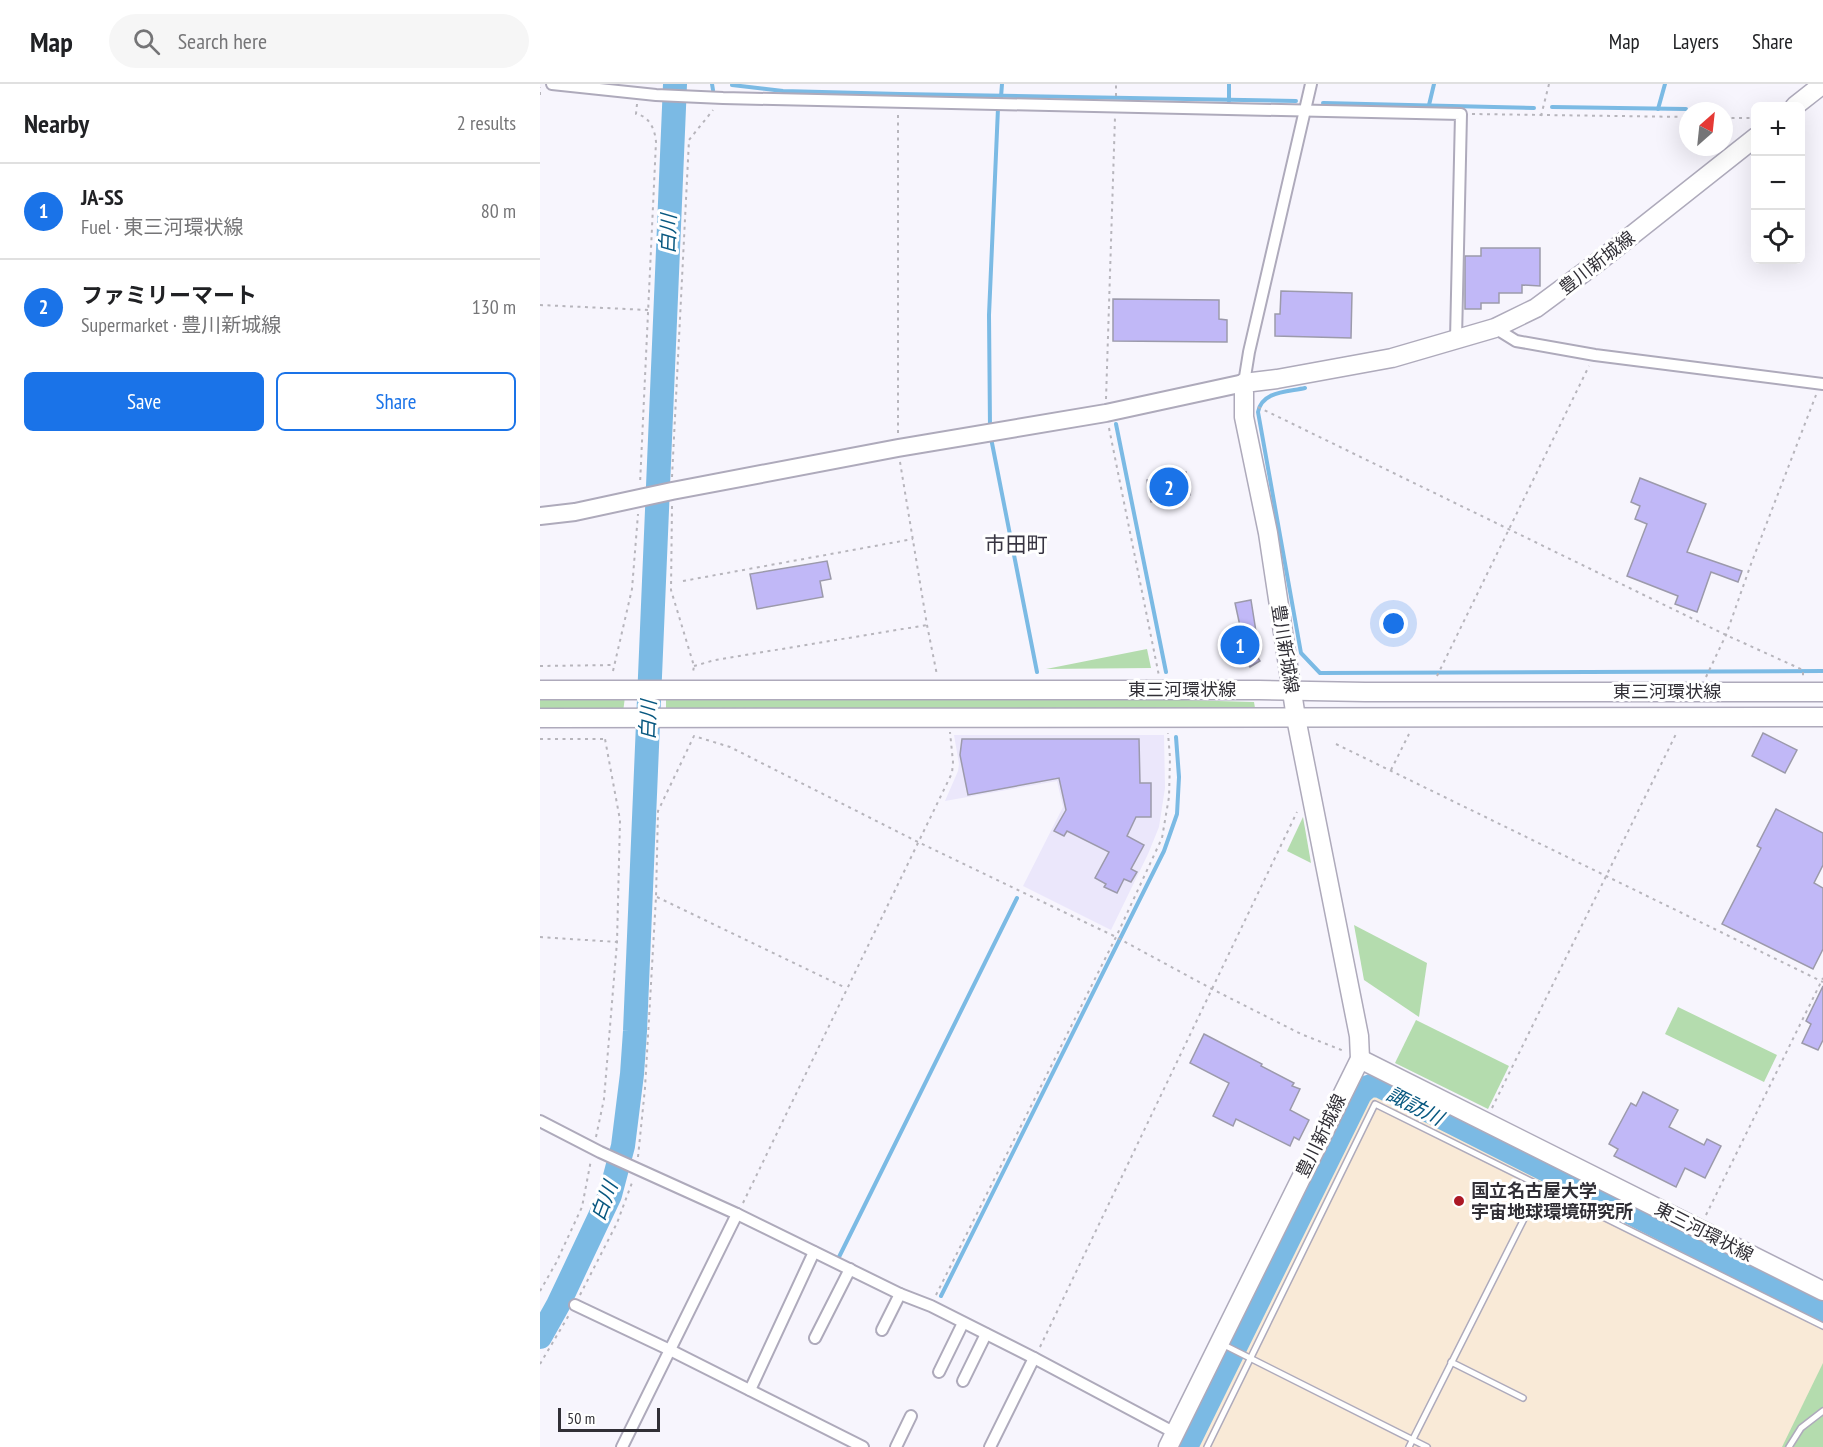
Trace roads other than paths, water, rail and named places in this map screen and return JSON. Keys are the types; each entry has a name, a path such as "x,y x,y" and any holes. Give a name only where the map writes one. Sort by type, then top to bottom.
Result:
{"main road":[{"path":"1801,102 1822,88"},
{"name":"豊川新城線","path":"1171,1440 1223,1345 1360,1059 1359,1036 1313,794 1296,718 1268,534 1244,417 1244,392 1277,379 1392,358 1495,328 1536,309 1751,140"},
{"name":"東三河環状線","path":"540,690 1823,692"},
{"name":"東三河環状線","path":"540,718 1823,717"},
{"name":"東三河環状線","path":"1360,1059 1823,1291"}],"street":[{"path":"552,84 661,95 723,98 1461,114 1456,339"},
{"path":"540,516 575,512 898,448 1244,392 1249,352 1311,84"},
{"path":"1495,328 1516,341 1595,355 1822,384"},
{"path":"540,1121 900,1294 931,1306 1035,1358 1171,1440"},
{"path":"622,1447 737,1214"},
{"path":"750,1390 814,1252"},
{"path":"815,1338 850,1269"},
{"path":"882,1330 900,1294"},
{"path":"575,1305 863,1447"},
{"path":"939,1372 963,1323"},
{"path":"963,1381 986,1334"},
{"path":"990,1447 1035,1358"},
{"path":"896,1447 911,1416"},
{"path":"836,1447 842,1436"}],"lane":[{"path":"1207,1447 1375,1104 1823,1326"},
{"path":"1409,1447 1541,1187"},
{"path":"1223,1345 1427,1447"},
{"path":"1451,1362 1523,1398"},
{"path":"1789,1447 1801,1428 1823,1411"}],"waterway":[{"name":"白川","path":"540,1337 558,1305 610,1195 623,1146 632,1074 675,84"},
{"path":"712,84 713,90"},
{"path":"1001,97 1002,84"},
{"path":"1229,84 1229,101"},
{"path":"1429,105 1434,84"},
{"path":"1658,109 1665,84"},
{"path":"732,85 783,91 1296,101"},
{"path":"1323,103 1534,108"},
{"path":"1552,107 1679,109"},
{"path":"990,428 989,315 998,108"},
{"path":"1305,388 1270,396 1260,405 1258,412 1301,653 1320,673 1823,671"},
{"path":"1116,424 1166,672"},
{"path":"991,438 1037,672"},
{"path":"941,1296 1164,851 1177,814 1179,777 1176,737"},
{"path":"839,1257 1017,898"},
{"name":"諏訪川","path":"1186,1447 1360,1094 1371,1086 1380,1086 1823,1310"}],"place":[{"name":"ファミリーマート","path":"1169,487"},
{"name":"JA-SS","path":"1240,645"},
{"name":"国立名古屋大学 宇宙地球環境研究所","path":"1459,1201"}],"district":[{"name":"市田町","path":"1016,545"}]}
